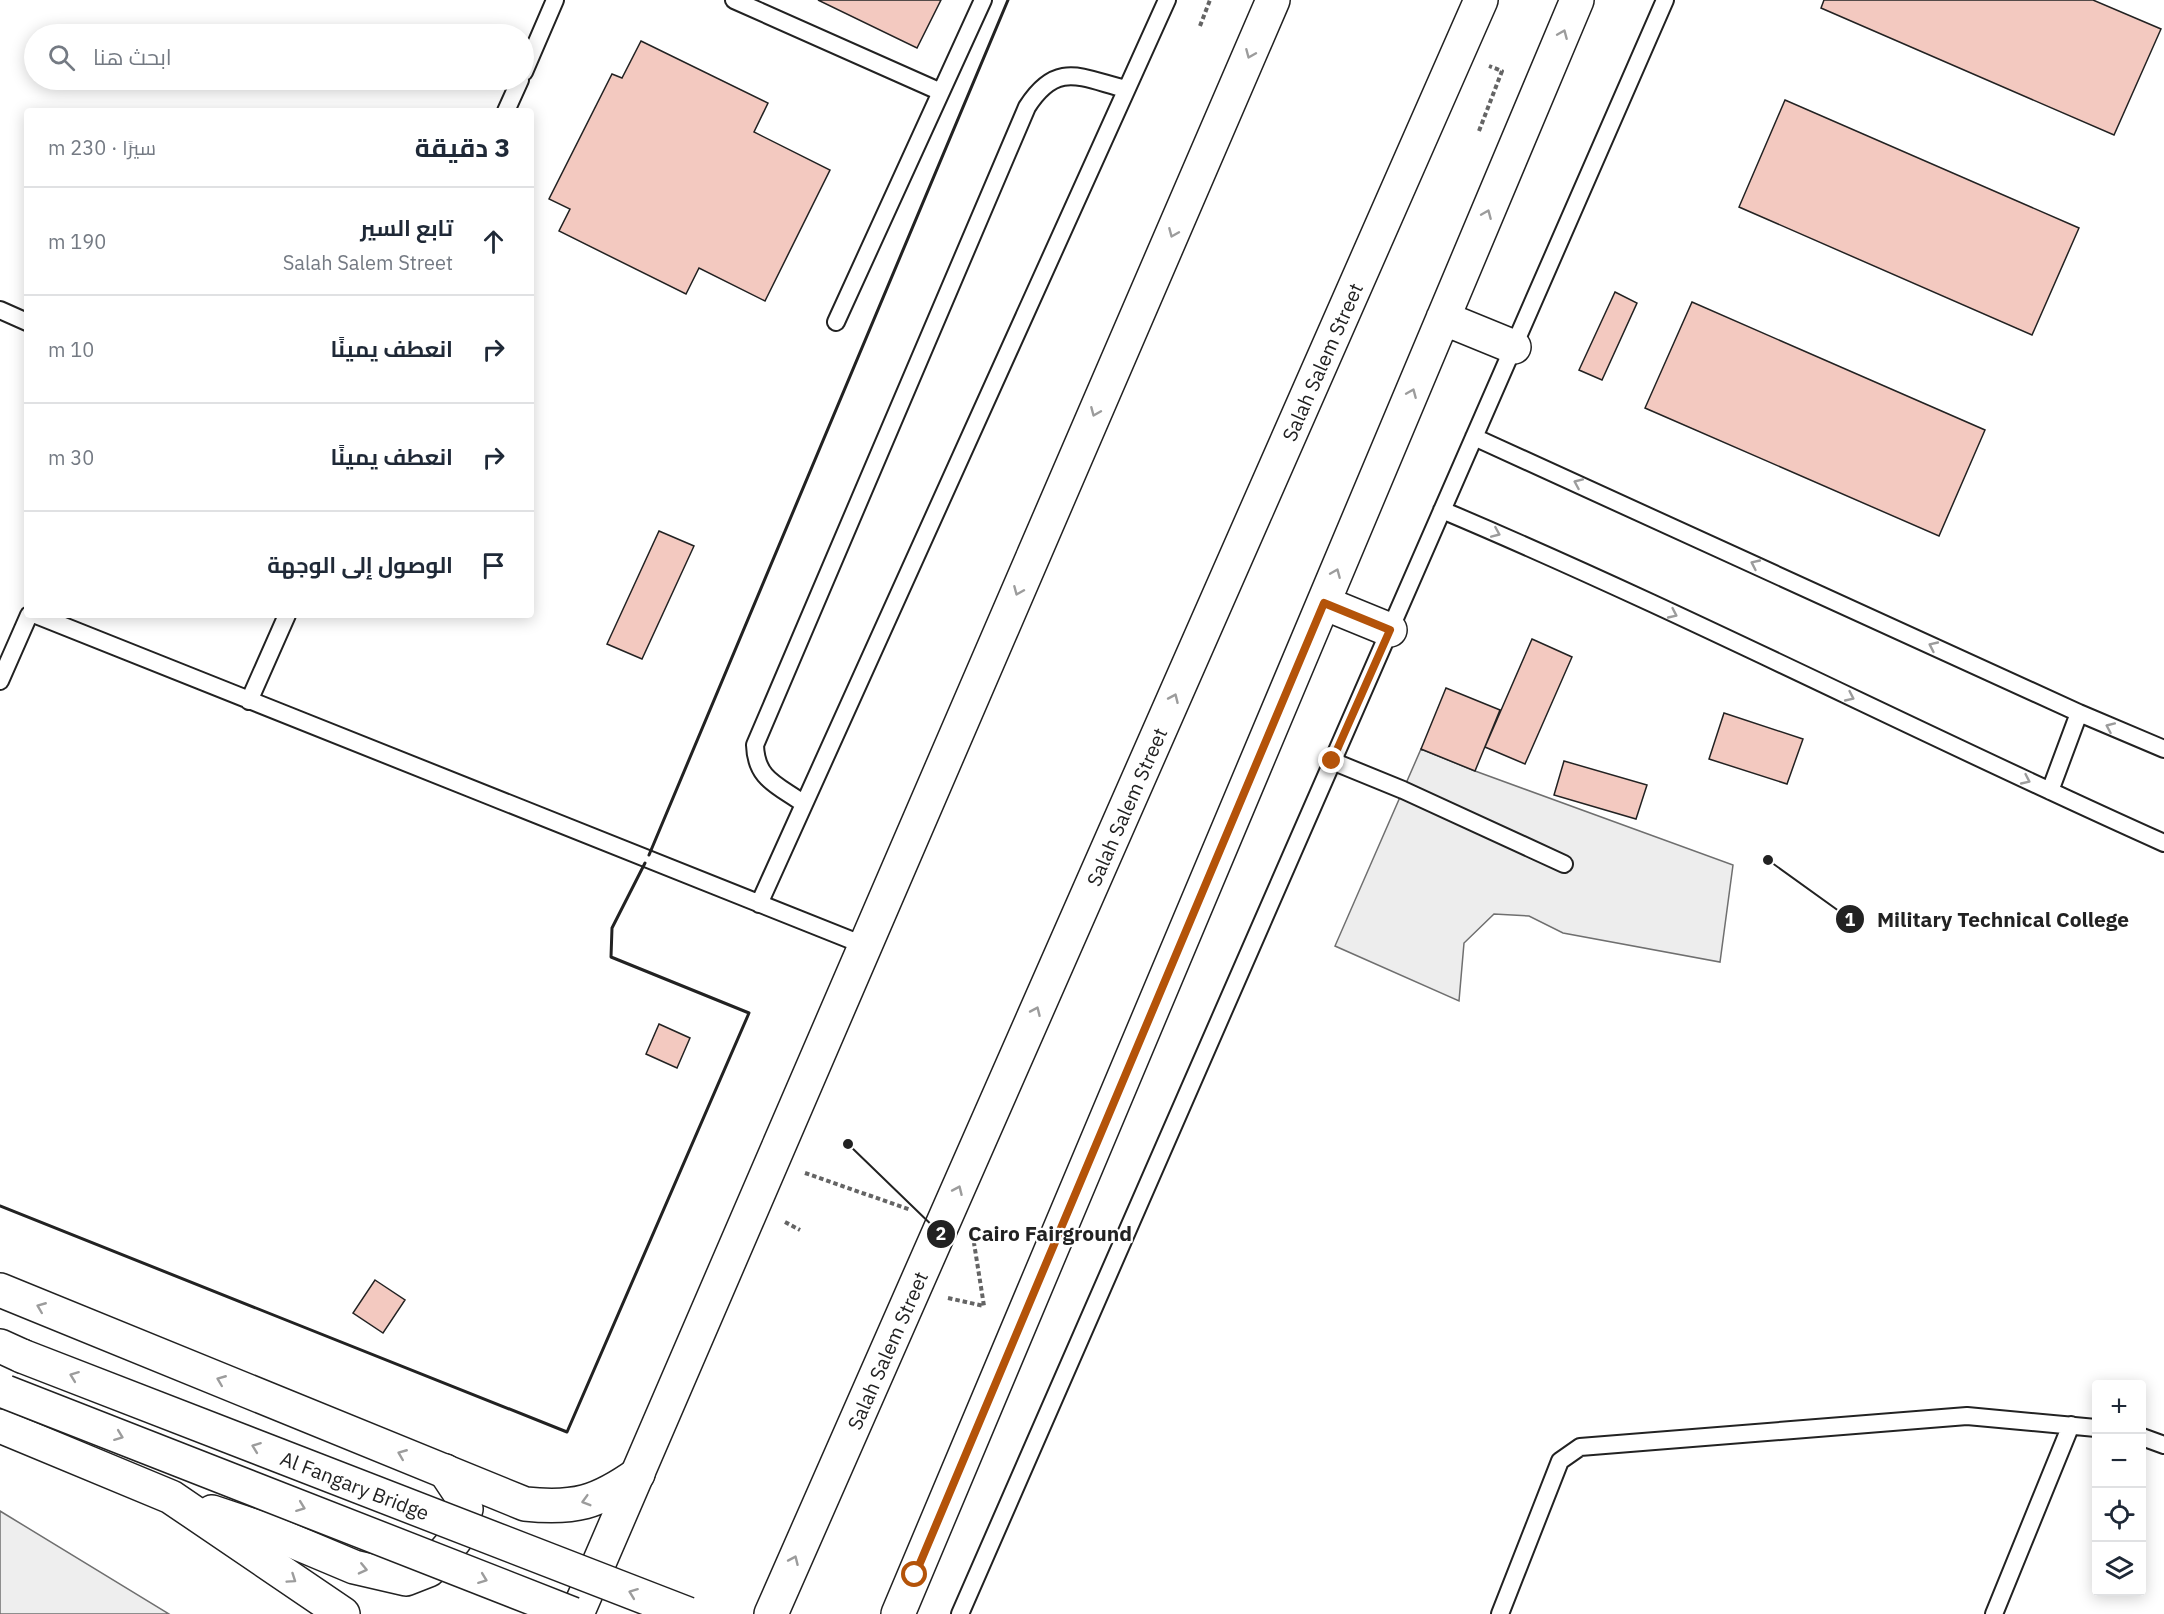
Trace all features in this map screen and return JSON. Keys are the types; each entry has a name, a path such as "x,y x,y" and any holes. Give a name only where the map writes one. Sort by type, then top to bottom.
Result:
{"main road":[{"path":"575,1614 638,1474 1273,0"},
{"name":"Salah Salem Street","path":"771,1614 958,1226 1481,0"},
{"path":"898,1614 1577,0"},
{"path":"1443,318 1514,347"},
{"path":"1324,603 1390,630"},
{"path":"0,1290 525,1503 555,1507 585,1503 613,1492 638,1474"},
{"name":"Al Fangary Bridge","path":"11,1351 688,1614"},
{"name":"Al Fangary Bridge","path":"3,1391 575,1614"},
{"path":"0,1426 171,1497 266,1530 354,1567 406,1579 429,1570 455,1540 466,1509 459,1492 445,1472"},
{"path":"171,1497 343,1614"},
{"path":"915,1575 923,1614"}],"lane":[{"path":"534,49 555,0"},
{"path":"734,0 941,92"},
{"path":"836,322 983,0"},
{"path":"759,904 1167,0"},
{"path":"960,1614 1665,0"},
{"path":"804,804 760,772 755,745 1027,107 1036,92 1051,80 1068,74 1126,89"},
{"path":"507,108 515,90"},
{"path":"0,310 24,321"},
{"path":"1474,437 2079,713 2164,749"},
{"path":"1442,510 1546,554 2164,843"},
{"path":"0,681 28,618"},
{"path":"43,618 866,946"},
{"path":"249,701 285,618"},
{"path":"2050,791 2079,713"},
{"path":"1332,761 1403,790 1564,864"},
{"path":"1500,1614 1560,1461 1580,1447 1967,1416 2092,1427"},
{"path":"1994,1614 2071,1425"},
{"path":"2146,1438 2164,1445"}],"path":[{"path":"1200,26 1210,0"},
{"path":"1479,131 1502,71"},
{"path":"772,1161 958,1226 984,1306"}],"shaded area":[{"path":"1421,749 1475,771 1733,865 1720,962 1563,933 1529,916 1494,914 1464,943 1459,1001 1335,946"},
{"path":"0,1511 169,1614 0,1614"}],"building":[{"path":"818,0 941,0 917,48"},
{"path":"1824,0 2093,0 2161,29 2114,135 1821,8"},
{"path":"641,41 768,103 754,132 830,170 765,301 699,268 686,294 559,231 570,209 549,199 612,74 622,78"},
{"path":"1785,100 2079,228 2032,335 1739,207"},
{"path":"1615,292 1637,303 1602,380 1579,370"},
{"path":"1692,302 1985,430 1939,536 1645,408"},
{"path":"659,531 694,546 642,659 607,644"},
{"path":"1532,639 1572,657 1525,764 1485,747"},
{"path":"1446,688 1500,710 1475,771 1421,749"},
{"path":"1724,713 1803,739 1787,784 1709,759"},
{"path":"1564,761 1647,785 1636,819 1554,795"},
{"path":"659,1024 690,1038 677,1068 646,1054"},
{"path":"375,1280 405,1300 383,1333 353,1313"}],"wall":[{"path":"649,855 1008,0"},
{"path":"0,1206 567,1432 749,1013 611,957 612,928 645,863"}],"place":[{"name":"Military Technical College","path":"1768,860"},
{"name":"Cairo Fairground","path":"848,1144"}],"route":[{"path":"915,1575 1324,603 1390,630 1332,761"}]}
